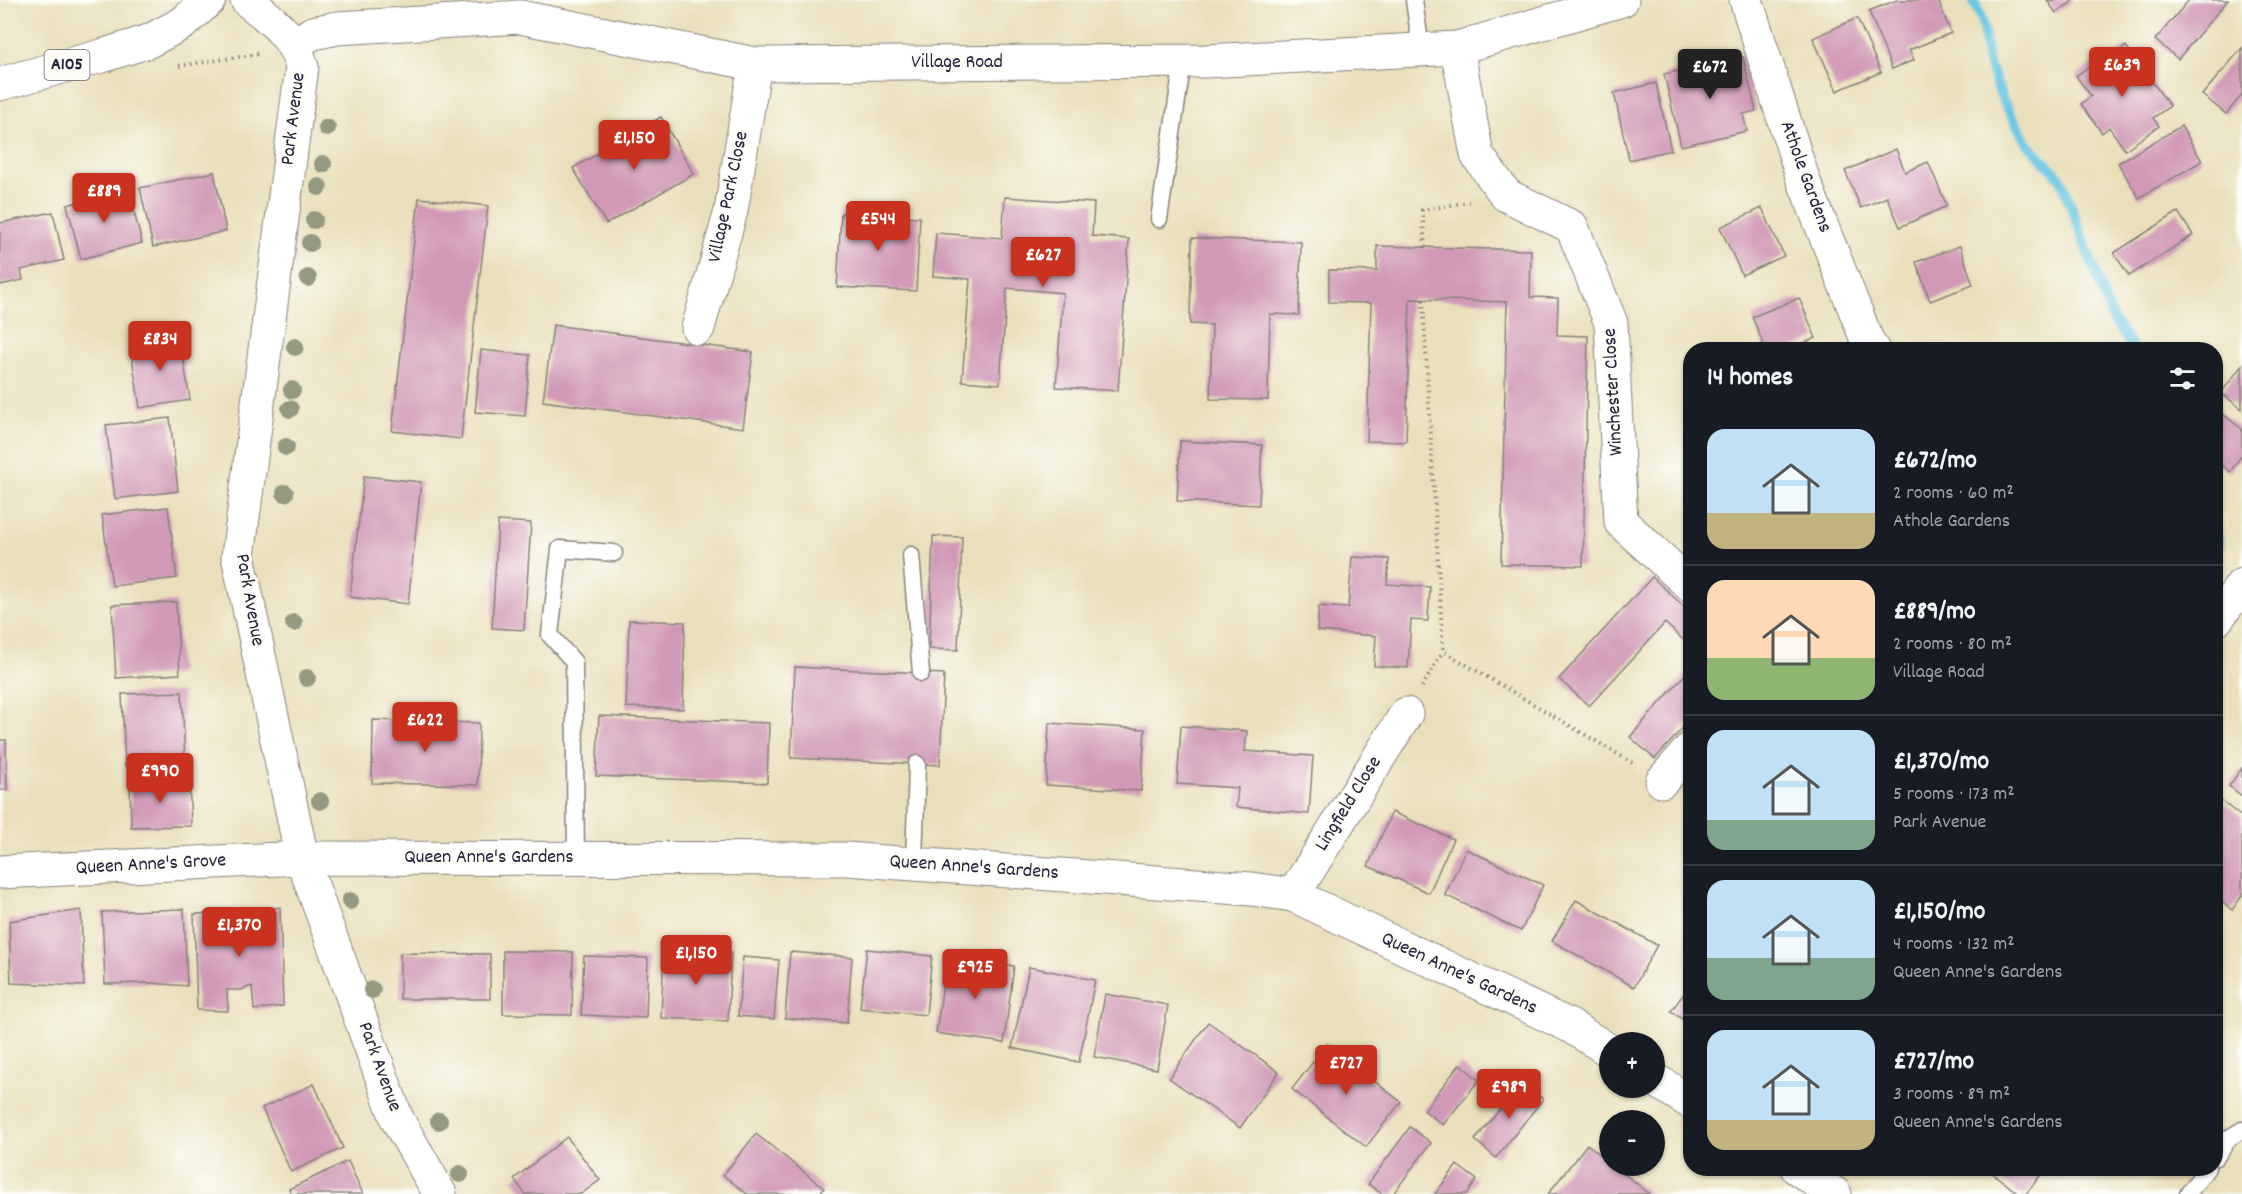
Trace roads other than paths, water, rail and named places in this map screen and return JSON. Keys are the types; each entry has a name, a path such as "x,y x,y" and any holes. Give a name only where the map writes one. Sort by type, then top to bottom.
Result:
{"street":[{"name":"A105","path":"0,84 149,41 183,22 209,0"},
{"name":"Park Avenue","path":"247,0 284,31 280,47 302,68 238,556 302,858 398,1119 440,1194"},
{"name":"Village Road","path":"280,47 313,33 337,28 520,17 754,64 1184,61 1456,48 1622,0"},
{"name":"Athole Gardens","path":"1746,0 1803,179 1868,342"},
{"name":"Winchester Close","path":"1456,48 1477,155 1506,195 1572,227 1611,323 1621,522 1683,579"},
{"name":"Village Park Close","path":"698,328 731,211 754,64"},
{"path":"2223,611 2242,585"},
{"name":"Lingfield Close","path":"1293,895 1406,714"},
{"path":"1662,781 1683,756"},
{"name":"Queen Anne's Gardens","path":"302,858 846,859 1251,889 1293,895 1570,1026 1599,1044"},
{"name":"Queen Anne's Grove","path":"0,872 302,858"},
{"path":"1665,1086 1683,1098"},
{"path":"1800,1176 1835,1194"}],"lane":[{"path":"1414,0 1421,50"},
{"path":"1160,219 1184,61"},
{"path":"576,859 574,662 550,635 560,549 614,554"},
{"path":"911,555 921,673"},
{"path":"915,864 917,764"},
{"path":"2223,1147 2229,1138 2242,1130"},
{"path":"2188,1194 2201,1176"}],"waterway":[{"path":"1973,0 1982,20 1988,61 2002,99 2028,144 2061,179 2112,318 2128,342"}]}
